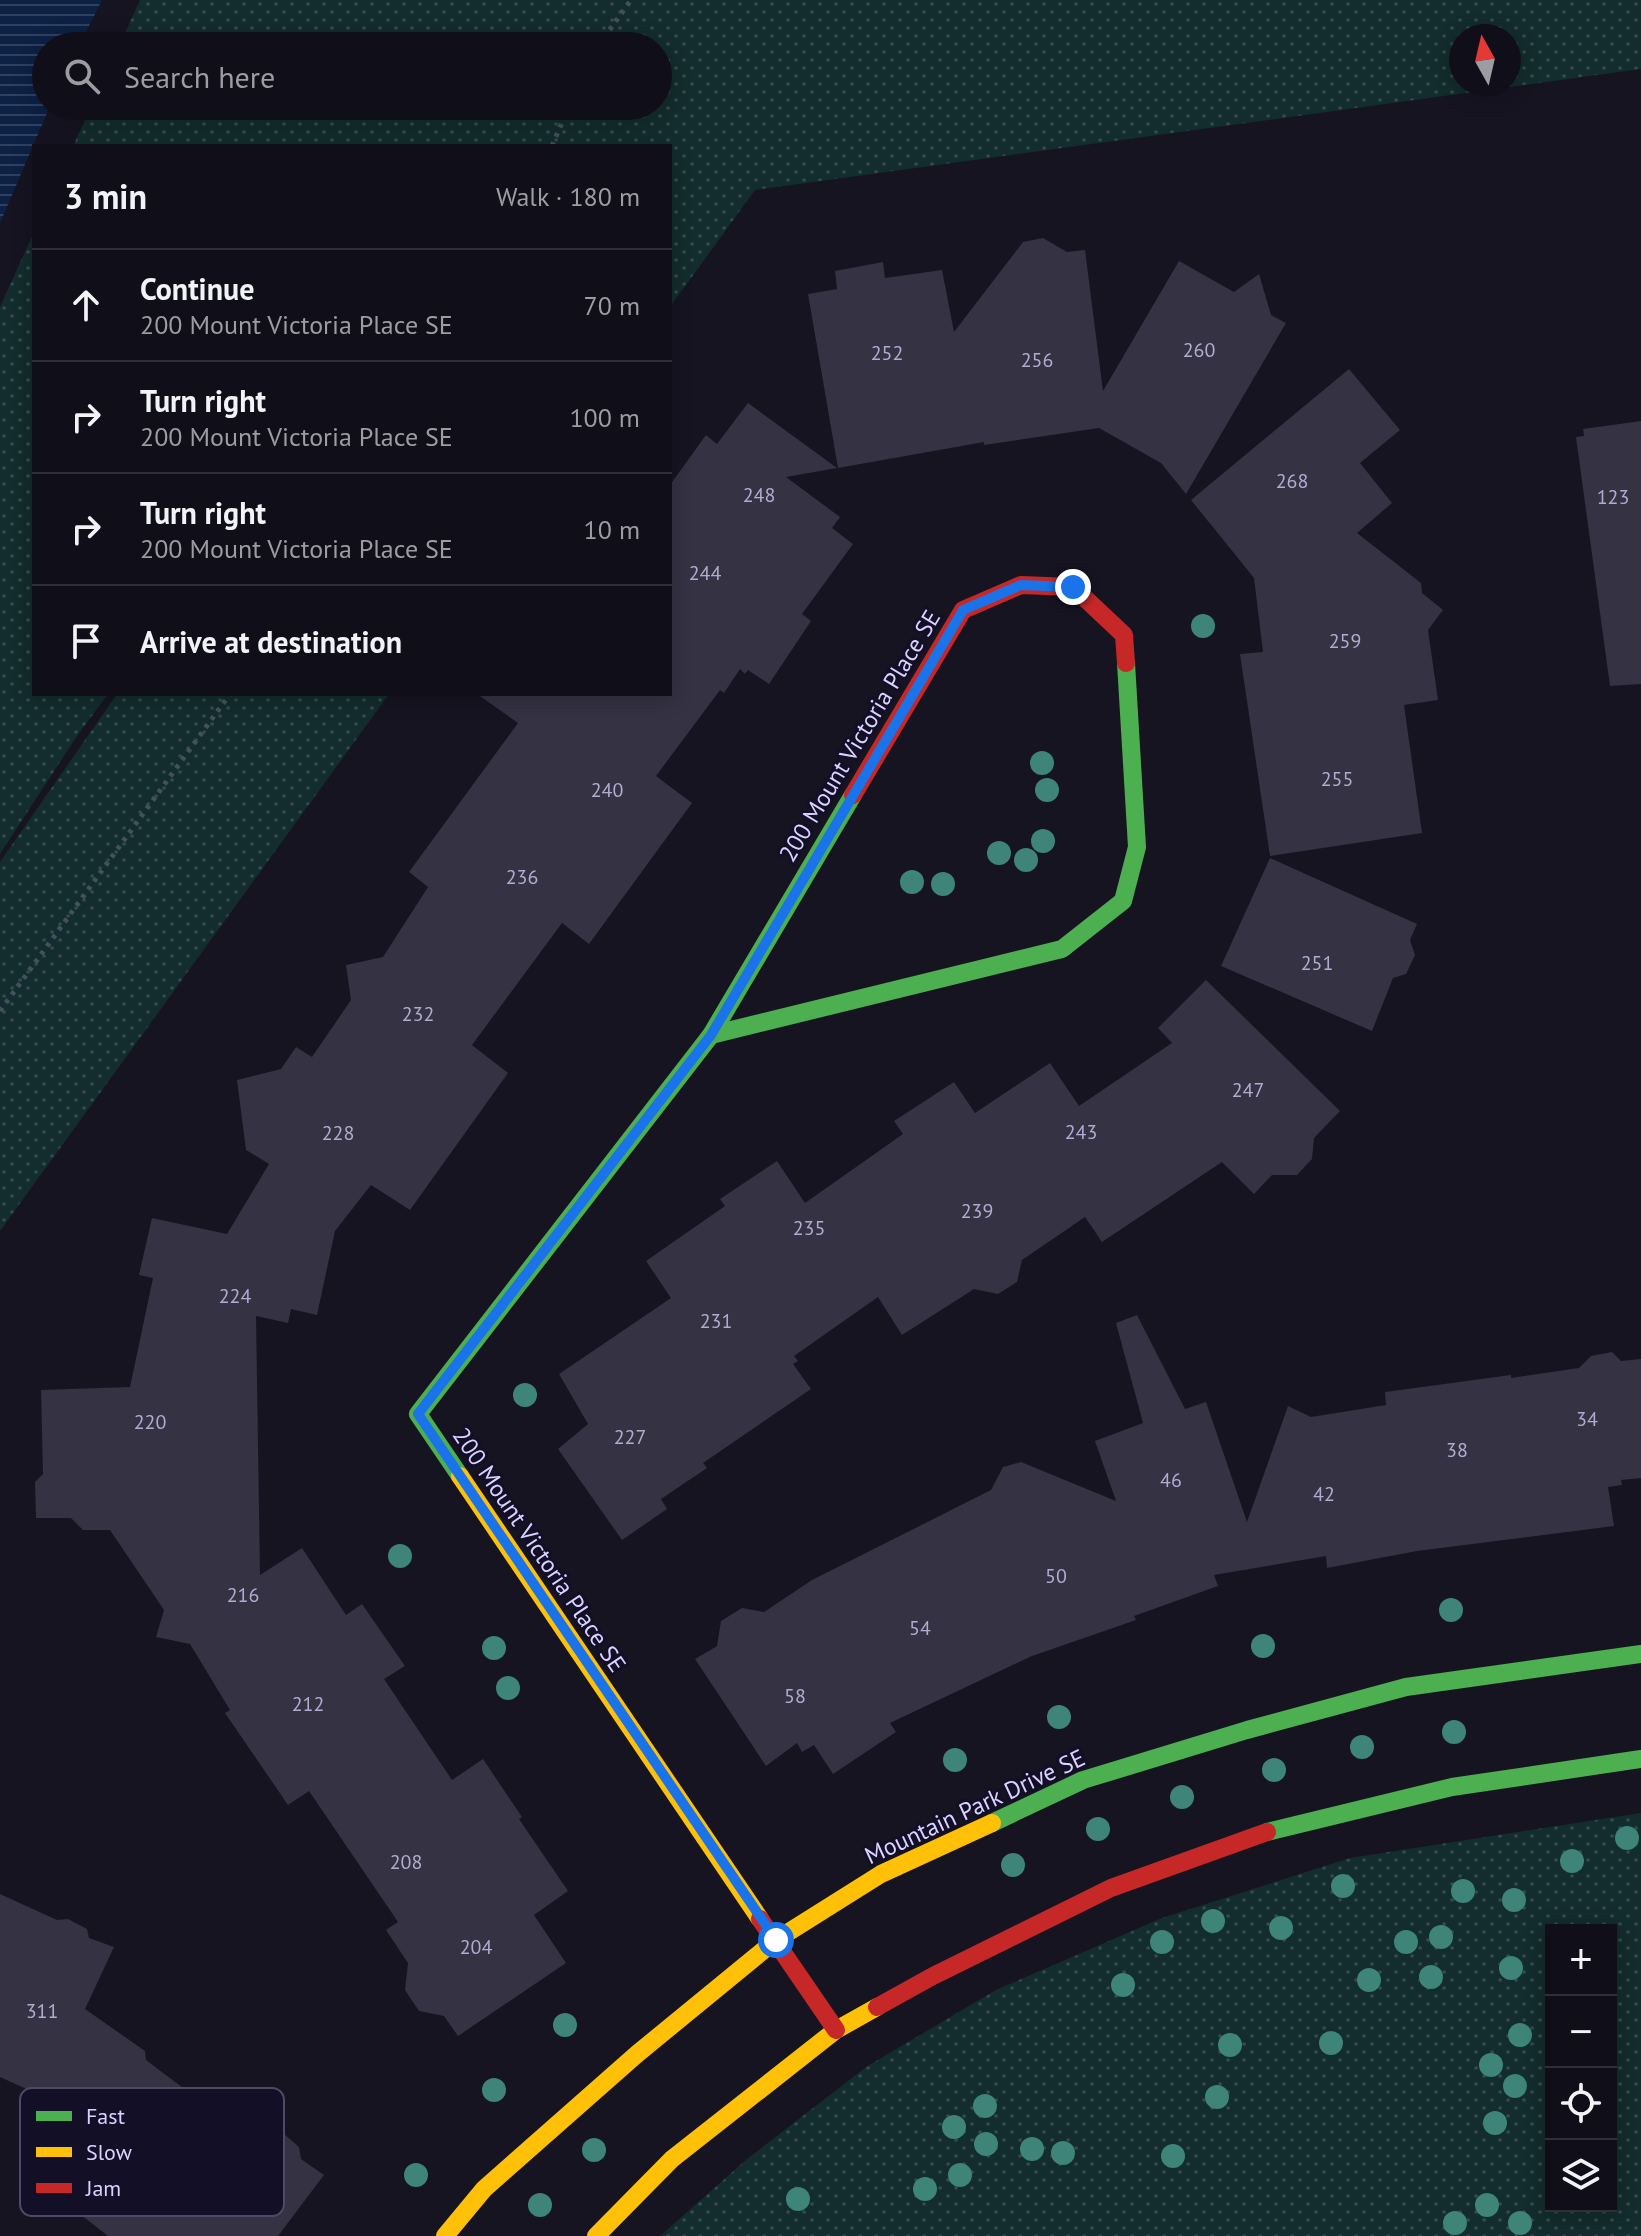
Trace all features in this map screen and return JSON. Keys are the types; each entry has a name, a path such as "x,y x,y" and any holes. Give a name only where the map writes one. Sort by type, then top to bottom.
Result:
{"street":[{"name":"200 Mount Victoria Place SE","path":"711,1035 1062,949 1123,901 1137,847 1124,635 1073,587 1021,585 963,610 711,1035 418,1414 836,2030"},
{"name":"Mountain Park Drive SE","path":"445,2236 484,2189 637,2054 776,1940 881,1874 1083,1780 1247,1730 1406,1687 1641,1654"},
{"path":"596,2236 672,2159 836,2030 933,1976 1111,1888 1273,1830 1452,1787 1641,1759"}],"path":[{"path":"608,32 631,0"},
{"path":"553,144 563,120"},
{"path":"0,1011 229,696"}],"green space":[{"path":"140,0 1641,0 1641,69 1521,85 1521,24 1449,24 1449,95 755,190 672,304 672,144 74,144 85,120 672,120 672,32 125,32"},
{"path":"32,236 32,696 107,696 0,854 0,307"},
{"path":"116,696 388,696 0,1231 0,862"},
{"path":"1641,1813 1641,2236 660,2236 746,2160 866,2067 996,1990 1162,1918 1350,1858"}],"water":[{"path":"0,0 102,0 86,32 32,32 32,120 44,120 0,223"}],"building":[{"path":"1043,238 1067,252 1085,250 1103,391 1179,261 1234,292 1259,274 1271,315 1286,323 1186,494 1161,463 1099,428 984,445 984,442 838,468 808,294 837,289 835,271 883,262 885,278 942,270 954,332 1023,242"},
{"path":"1349,369 1400,430 1360,463 1392,503 1357,533 1421,583 1422,593 1443,610 1428,630 1438,700 1404,705 1422,833 1270,856 1240,654 1263,652 1254,578 1191,500"},
{"path":"748,403 837,468 786,477 840,517 832,528 853,544 802,614 811,621 769,684 748,670 745,674 740,669 724,693 720,690 656,776 692,803 589,944 562,923 472,1045 508,1073 410,1210 371,1185 335,1231 317,1315 291,1309 288,1323 256,1316 260,1575 302,1548 346,1615 362,1604 405,1666 384,1679 452,1780 483,1759 568,1891 534,1915 566,1963 458,2036 444,2016 419,2011 405,1990 408,1963 386,1930 398,1922 309,1791 288,1805 225,1713 230,1710 190,1644 156,1637 164,1610 110,1530 83,1530 71,1518 36,1518 35,1482 43,1474 41,1390 130,1387 153,1278 139,1275 152,1218 227,1234 269,1164 246,1150 237,1080 281,1069 296,1047 312,1057 351,1000 346,965 383,957 428,887 409,872 518,723 480,696 672,696 672,482 706,435 717,444"},
{"path":"1641,421 1641,684 1610,686 1576,437 1584,436 1583,429"},
{"path":"1270,858 1417,924 1410,940 1415,955 1406,974 1393,978 1372,1031 1221,966"},
{"path":"1206,980 1340,1111 1314,1138 1312,1159 1297,1175 1272,1175 1254,1194 1222,1162 1102,1242 1085,1217 1022,1260 1017,1282 998,1294 974,1289 902,1335 878,1297 794,1356 798,1361 793,1364 811,1389 703,1463 707,1468 661,1499 667,1509 622,1540 558,1449 588,1424 559,1374 671,1298 646,1261 725,1206 720,1199 777,1161 805,1203 903,1134 894,1121 954,1082 975,1113 1050,1063 1079,1106 1172,1043 1158,1028"},
{"path":"1137,1315 1185,1409 1206,1402 1247,1522 1288,1406 1311,1417 1386,1405 1385,1392 1579,1368 1591,1356 1612,1352 1621,1361 1641,1359 1641,1478 1621,1480 1622,1485 1608,1487 1614,1526 1417,1551 1327,1568 1326,1556 1214,1575 1218,1586 1134,1616 1136,1620 1032,1656 890,1723 896,1732 833,1774 814,1745 802,1752 797,1743 766,1766 695,1659 717,1646 721,1621 742,1608 764,1612 812,1580 991,1490 1003,1467 1021,1462 1116,1501 1095,1441 1143,1423 1116,1323"},
{"path":"0,1894 57,1920 68,1919 87,1929 89,1938 114,1947 85,2009 145,2051 146,2060 183,2088 24,2088 0,2077"},
{"path":"284,2134 299,2147 301,2159 324,2175 278,2236 108,2236 82,2216 284,2216"}],"traffic: fast":[{"path":"711,1035 1062,949 1123,901 1137,847 1126,663"},
{"path":"460,1476 418,1414 711,1035 853,795"},
{"path":"992,1823 1083,1780 1247,1730 1406,1687 1641,1654"},
{"path":"1267,1832 1452,1787 1641,1759"}],"traffic: slow":[{"path":"460,1476 760,1919"},
{"path":"445,2236 484,2189 637,2054 776,1940 881,1874 992,1823"},
{"path":"596,2236 672,2159 836,2030 877,2007"}],"traffic: jam":[{"path":"853,795 963,610 1021,585 1073,587 1124,635 1126,663"},
{"path":"877,2007 1111,1888 1267,1832"},
{"path":"760,1919 836,2030"}],"route":[{"path":"776,1940 418,1414 711,1035 963,610 1021,585 1073,587"}]}
